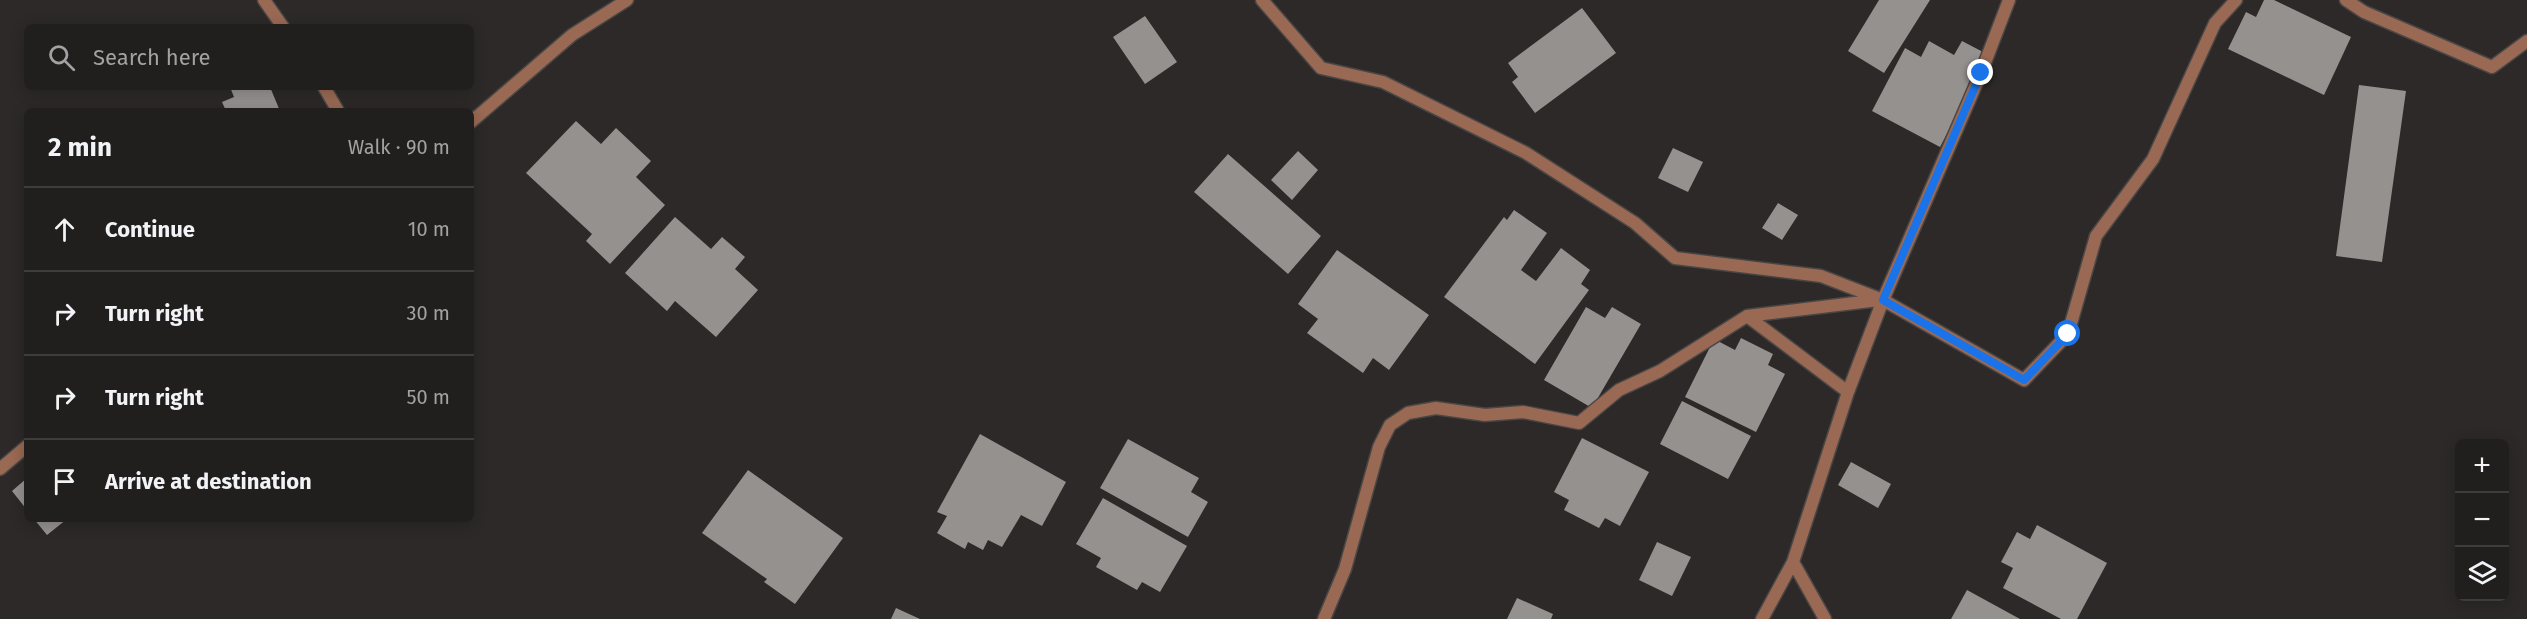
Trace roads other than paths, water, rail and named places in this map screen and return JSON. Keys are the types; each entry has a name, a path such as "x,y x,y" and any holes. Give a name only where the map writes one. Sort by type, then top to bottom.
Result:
{"street":[{"path":"264,0 281,24"},
{"path":"474,119 572,35 627,0"},
{"path":"1262,0 1321,68 1383,82 1526,153 1635,223 1675,258 1821,276 1883,300 2024,380 2068,334 2096,236 2153,159 2215,23 2236,0"},
{"path":"1762,619 1793,562 1848,392 1883,300 1981,73 2009,0"},
{"path":"2346,0 2364,12 2492,67 2527,41"},
{"path":"326,90 336,108"},
{"path":"1324,619 1345,569 1379,447 1390,425 1408,413 1436,408 1485,415 1523,412 1579,423 1619,390 1660,371 1747,316 1883,300"},
{"path":"1747,316 1848,392"},
{"path":"0,469 24,449"},
{"path":"1793,562 1825,619"}]}
